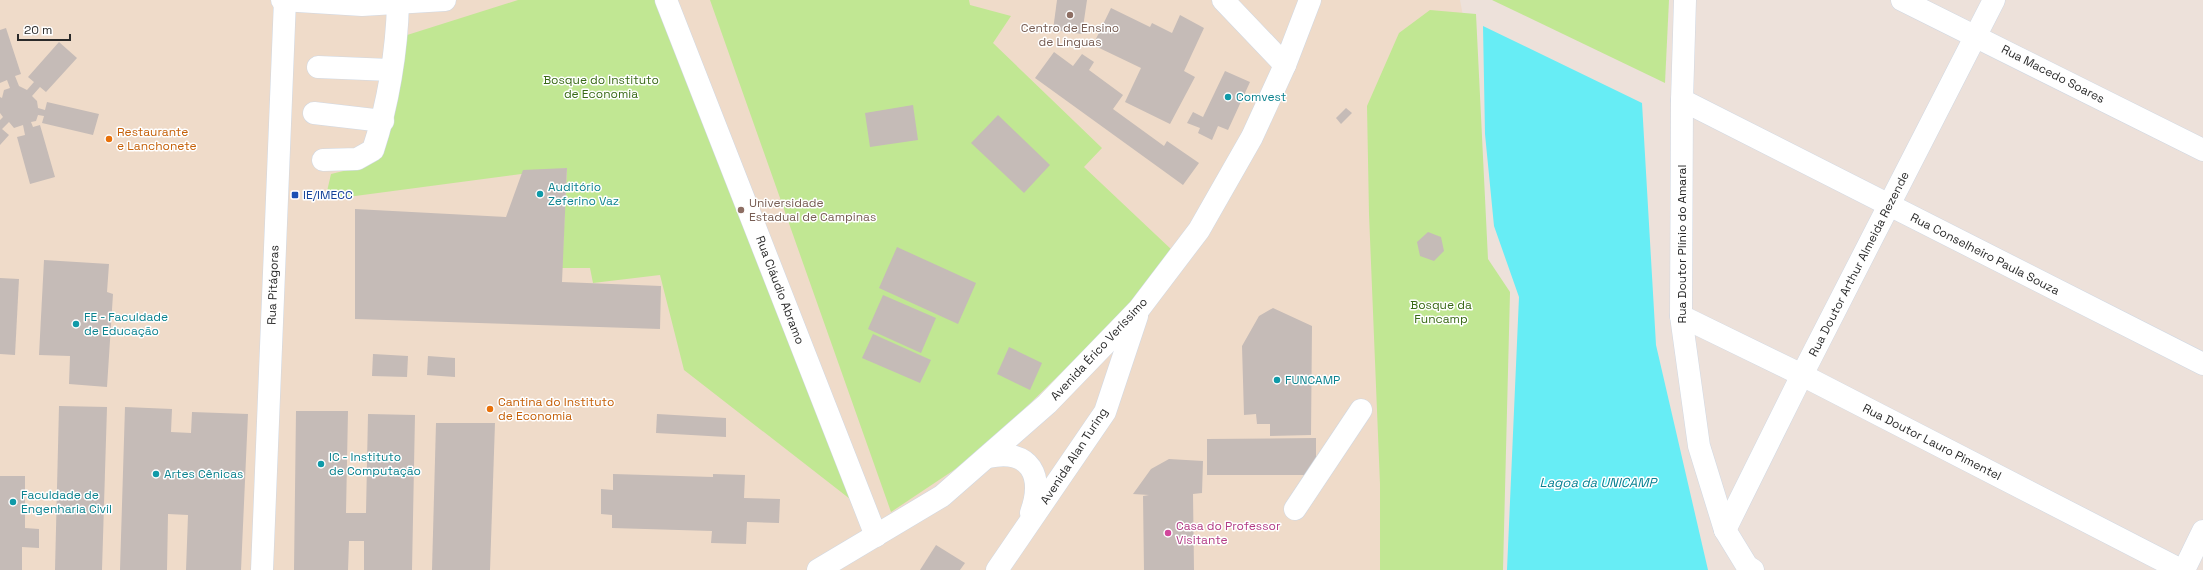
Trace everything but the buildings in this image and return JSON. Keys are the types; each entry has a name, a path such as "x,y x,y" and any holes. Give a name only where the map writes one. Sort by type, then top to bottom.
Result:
{"street":[{"path":"282,0 362,5 445,0"},
{"name":"Rua Pitágoras","path":"262,570 285,0"},
{"name":"Rua Cláudio Abramo","path":"666,0 876,536"},
{"path":"1223,0 1285,66"},
{"name":"Avenida Érico Veríssimo","path":"818,570 942,496 1047,404 1139,309 1199,230 1252,138 1285,66 1310,0"},
{"name":"Rua Doutor Plínio do Amaral","path":"1685,0 1682,100 1681,316 1699,446 1725,530 1749,569"},
{"name":"Rua Macedo Soares","path":"1902,0 2203,150"},
{"name":"Rua Doutor Arthur Almeida Rezende","path":"1725,530 1802,375 1994,0"},
{"path":"323,160 357,159 373,150 383,121 390,70 398,29 398,3"},
{"path":"318,67 390,70"},
{"name":"Rua Conselheiro Paula Souza","path":"1682,100 2203,364"},
{"path":"314,113 383,121"},
{"name":"Avenida Alan Turing","path":"997,570 1105,412 1139,309"},
{"name":"Rua Doutor Lauro Pimentel","path":"1681,316 1802,375 2181,570"},
{"path":"1295,509 1361,410"},
{"path":"988,457 1001,454 1013,455 1025,461 1033,471 1037,484 1037,497 1028,524"},
{"path":"2184,570 2203,531"}],"shaded area":[{"name":"Universidade Estadual de Campinas","path":"0,0 1460,0 1470,54 1489,570 0,570"}],"green space":[{"name":"Bosque do Instituto de Economia","path":"518,0 661,0 859,506 684,370 660,275 593,283 590,268 562,268 567,168 325,200 331,174 360,167 404,36"},
{"path":"710,0 969,0 970,5 1011,16 993,43 1102,148 1084,167 1173,251 1129,307 978,454 891,512"},
{"path":"1492,0 1669,0 1665,83"},
{"name":"Bosque da Funcamp","path":"1430,10 1476,14 1488,259 1510,292 1503,570 1380,570 1380,484 1369,214 1367,106 1399,33"}],"water":[{"name":"Lagoa da UNICAMP","path":"1483,26 1642,103 1656,345 1708,570 1507,570 1519,297 1494,226 1485,134"}],"place":[{"name":"Centro de Ensino de Línguas","path":"1070,15"},
{"name":"Comvest","path":"1228,97"},
{"name":"Restaurante e Lanchonete","path":"109,139"},
{"name":"Auditório Zeferino Vaz","path":"540,194"},
{"name":"IE/IMECC","path":"295,195"},
{"name":"Universidade Estadual de Campinas","path":"741,210"},
{"name":"FE - Faculdade de Educação","path":"76,324"},
{"name":"FUNCAMP","path":"1277,380"},
{"name":"Cantina do Instituto de Economia","path":"490,409"},
{"name":"IC - Instituto de Computação","path":"321,464"},
{"name":"Artes Cênicas","path":"156,474"},
{"name":"Faculdade de Engenharia Civil","path":"13,502"},
{"name":"Casa do Professor Visitante","path":"1168,533"}]}
